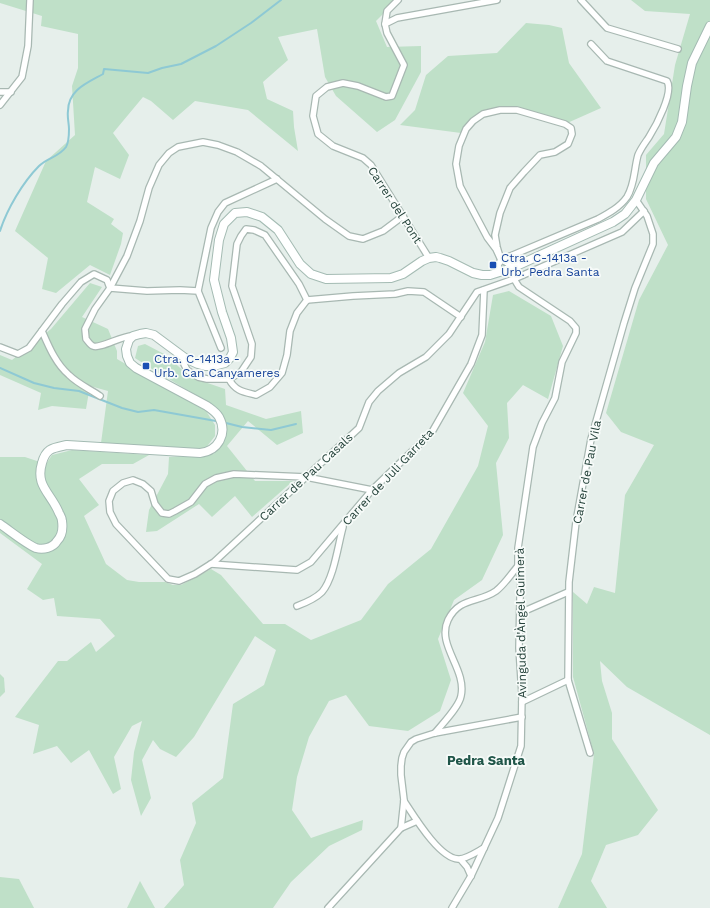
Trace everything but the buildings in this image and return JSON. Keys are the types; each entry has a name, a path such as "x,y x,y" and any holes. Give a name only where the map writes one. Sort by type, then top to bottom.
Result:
{"main road":[{"path":"0,524 36,548 46,549 57,543 62,533 62,520 57,508 41,483 40,476 43,458 50,449 67,445 200,453 206,452 218,444 222,438 223,431 218,416 207,406 136,368 130,362 126,349 129,340 133,336 146,333 154,335 185,358 198,364 213,366 225,363 230,358 233,352 231,338 222,312 214,280 219,240 224,224 235,213 247,212 262,217 278,230 300,264 311,274 326,279 391,278 403,274 415,265 429,258 440,258 482,275 496,273 512,268 613,222 625,214 636,200 654,163 674,141 680,129 692,64 710,26"}],"street":[{"path":"0,105 22,77 28,46 30,0"},
{"path":"385,24 386,11 398,0"},
{"path":"385,24 397,18 497,0"},
{"path":"581,0 607,28 678,49"},
{"name":"Carrer del Pont","path":"385,24 387,33 404,65 392,96 386,97 358,86 343,83 327,87 316,96 313,116 318,134 333,146 363,158 371,165 429,258"},
{"path":"501,283 496,273 501,260 609,213 622,203 629,192 638,155 654,129 668,99 670,85 667,81 607,61 591,44"},
{"path":"0,92 11,92"},
{"path":"501,260 495,236 500,213 510,188 540,156 555,152 568,144 572,134 571,128 565,124 516,110 500,110 483,114 473,120 466,129 459,146 456,164 460,186 501,260 508,263 512,268 514,279"},
{"path":"133,336 129,335 100,346 92,346 86,339 85,329 95,309 110,288 127,256 158,165 178,146 203,142 218,145 237,152 262,166 325,219 349,236 363,239 383,231 403,216"},
{"path":"221,348 198,291 211,228 218,212 225,203 277,179"},
{"name":"Carrer de Pau Vila","path":"590,754 568,680 568,592 576,522 591,439 635,288 653,244 653,234 647,216 636,200"},
{"name":"Carrer de Pau Casals","path":"306,477 234,474 216,478 205,484 191,502 169,514 162,513 155,504 151,491 143,484 133,480 123,483 113,491 109,501 110,512 116,524 168,580 179,582 195,574 211,564 306,477 359,428 369,402 378,390 399,373 426,357 449,334 477,292 514,279 622,232 644,211"},
{"path":"185,358 184,364 187,370 198,377 207,379 229,379 240,372 251,357 252,344 232,286 237,244 246,229 254,230 265,235 299,284 307,300"},
{"path":"0,347 18,354 29,348 62,304 81,282 94,274 106,280 110,288"},
{"name":"Avinguda d'Àngel Guimerà","path":"452,908 471,876 498,818 521,746 521,581 518,566 518,548 533,447 542,423 555,398 562,362 576,333 576,328 570,321 519,287 514,279"},
{"path":"110,288 147,291 198,291"},
{"name":"Carrer de Juli Garreta","path":"211,564 297,570 311,562 372,490 432,432 471,364 482,335 484,290"},
{"path":"229,379 238,390 256,395 270,387 282,373 287,355 290,331 297,313 307,300 395,294 408,291 424,292 461,316"},
{"path":"42,331 55,359 68,375 100,396"},
{"path":"115,340 121,343 126,349"},
{"path":"306,477 372,490"},
{"path":"297,606 321,592 328,581 333,568 343,525"},
{"path":"435,733 458,703 461,695 462,686 460,676 446,641 445,627 448,620 462,604 496,591 518,566"},
{"path":"520,613 568,592"},
{"path":"522,702 568,680"},
{"path":"401,828 404,800 401,766 404,752 411,742 435,733 522,717"},
{"path":"404,800 417,821 441,851 451,857 461,860 467,867 471,876"},
{"path":"328,908 401,828 417,821"},
{"path":"461,860 484,848"}],"green space":[{"path":"0,0 397,0 376,21 387,47 421,46 421,72 395,120 377,132 336,96 325,77 317,29 278,37 288,60 263,82 267,99 293,111 298,151 248,110 195,101 173,120 151,101 143,97 113,133 129,155 120,179 95,167 87,202 114,219 111,224 123,233 121,244 110,275 90,265 56,293 42,289 48,258 15,231 46,161 75,135 72,86 78,68 78,34 41,26 42,16 0,3"},
{"path":"631,0 710,0 710,735 627,687 600,661 602,681 612,713 612,739 658,810 638,835 606,845 591,881 607,908 558,908 582,854 594,754 573,677 573,592 587,604 594,587 615,593 625,495 654,445 621,432 606,413 639,300 668,245 646,199 646,155 664,134 675,65 690,14 645,11"},
{"path":"526,23 562,28 569,63 601,108 565,124 516,110 483,114 461,133 400,125 415,110 426,75 448,56 497,53"},
{"path":"90,283 102,287 82,317 108,329 117,351 117,359 206,411 215,425 215,436 205,449 101,443 108,391 90,386 86,409 52,406 38,410 41,393 0,375 0,355 12,360 51,329"},
{"path":"509,291 551,316 563,346 548,399 523,385 507,403 509,438 496,463 503,535 482,580 454,600 438,639 451,680 440,711 408,731 369,726 346,695 329,701 309,737 297,777 292,810 311,838 363,820 362,830 329,846 291,882 273,908 164,908 184,885 180,860 196,823 192,803 223,778 233,704 264,685 276,650 255,636 194,737 176,757 160,749 153,740 142,760 151,798 141,816 131,780 134,752 142,721 132,726 114,757 121,789 113,794 89,750 71,763 57,746 33,754 39,725 15,717 58,661 67,661 91,642 96,652 115,636 100,619 57,616 54,598 43,600 27,589 42,564 0,533 0,457 25,457 46,464 52,455 72,450 149,455 133,464 102,464 79,479 99,505 84,516 106,564 127,580 139,582 165,582 173,585 181,585 211,569 221,575 263,624 285,624 311,640 361,620 388,584 431,549 478,466 488,426 463,393 485,342 493,295"},
{"path":"145,344 166,355 190,377 225,389 226,405 266,419 301,411 303,433 277,445 248,421 227,446 255,481 293,481 252,517 235,496 212,517 199,504 157,531 146,532 149,510 168,474 169,457 214,454 223,434 216,407 135,358 138,346"},
{"path":"0,674 4,678 5,692 0,697"},
{"path":"0,877 19,879 34,908 0,908"},
{"path":"140,881 155,908 127,908"}],"waterway":[{"path":"0,231 11,205 33,172 42,163 60,153 66,147 69,136 69,104 75,92 85,84 103,74 104,69 148,73 181,64 216,46 251,23 281,0"},
{"path":"0,368 34,383 54,388 79,391 122,408 138,412 154,410 216,421"},
{"path":"226,423 242,427 271,430 296,424"}],"place":[{"name":"Ctra. C-1413a - Urb. Pedra Santa","path":"493,265"},
{"name":"Ctra. C-1413a - Urb. Can Canyameres","path":"146,366"}],"district":[{"name":"Pedra Santa","path":"486,760"}]}
